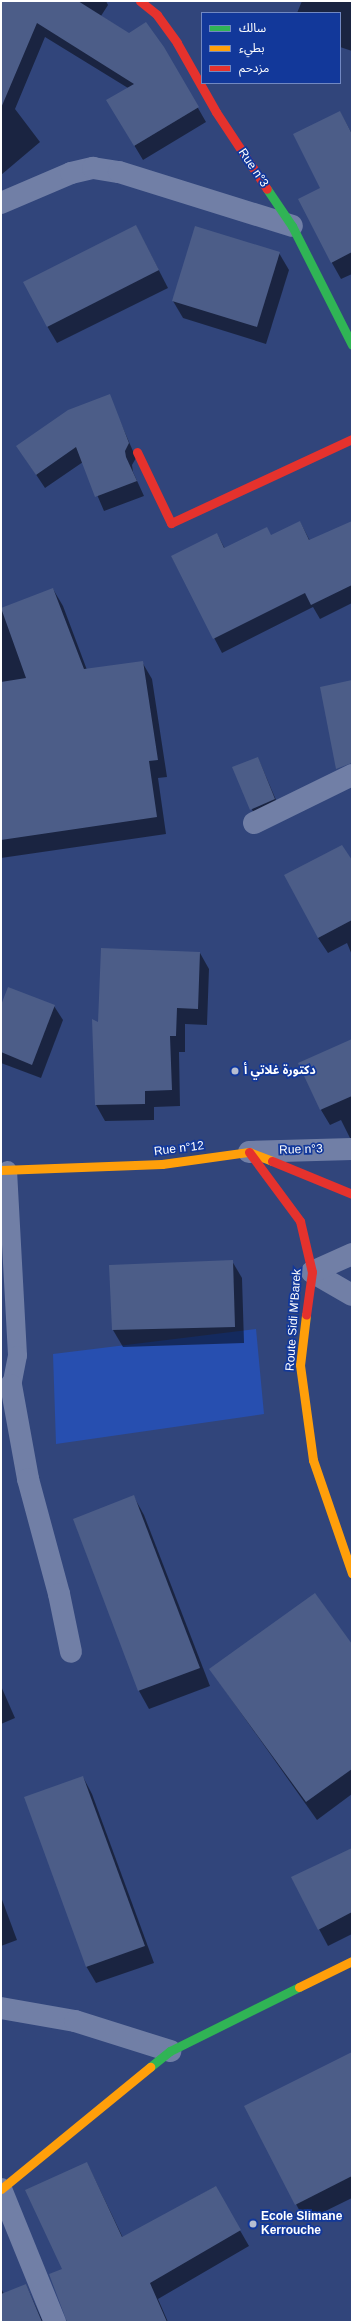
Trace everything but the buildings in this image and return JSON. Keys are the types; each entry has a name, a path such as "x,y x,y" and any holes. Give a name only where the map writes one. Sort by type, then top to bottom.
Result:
{"street":[{"name":"Rue n°3","path":"140,1 157,15 177,43 216,112 292,226 352,345"},
{"path":"1,203 71,173 94,168 119,172 292,226"},
{"path":"137,452 171,523 352,438"},
{"path":"254,823 352,775"},
{"name":"Rue n°3","path":"249,1152 352,1149"},
{"path":"249,1152 352,1194"},
{"name":"Rue n°12","path":"4,1170 162,1164 249,1152"},
{"name":"Route Sidi M'Barek","path":"249,1152 300,1221 312,1272 301,1373 313,1460 352,1573"},
{"path":"312,1272 352,1254"},
{"path":"312,1272 352,1295"},
{"path":"6,1391 59,1594 71,1652"},
{"path":"55,2322 1,2189 170,2051 352,1961"},
{"path":"1,2008 75,2021 170,2051"}],"lane":[{"path":"4,1170 17,1355 6,1391"}],"shaded area":[{"path":"256,1329 264,1414 56,1444 53,1354"}],"traffic: fast":[{"path":"267,189 292,226 352,345"},
{"path":"150,2067 170,2051 299,1987"}],"traffic: slow":[{"path":"1,1170 162,1164 249,1152 272,1161"},
{"path":"306,1315 300,1365 313,1460 352,1573"},
{"path":"299,1987 352,1961"},
{"path":"1,2189 150,2067"}],"traffic: jam":[{"path":"140,1 157,15 177,43 216,112 267,189"},
{"path":"137,452 171,523 352,439"},
{"path":"249,1152 300,1221 312,1272 306,1315"},
{"path":"272,1161 352,1194"}],"place":[{"name":"دكتورة غلاتي أ","path":"235,1071"},
{"name":"Ecole Slimane Kerrouche","path":"253,2224"}]}
